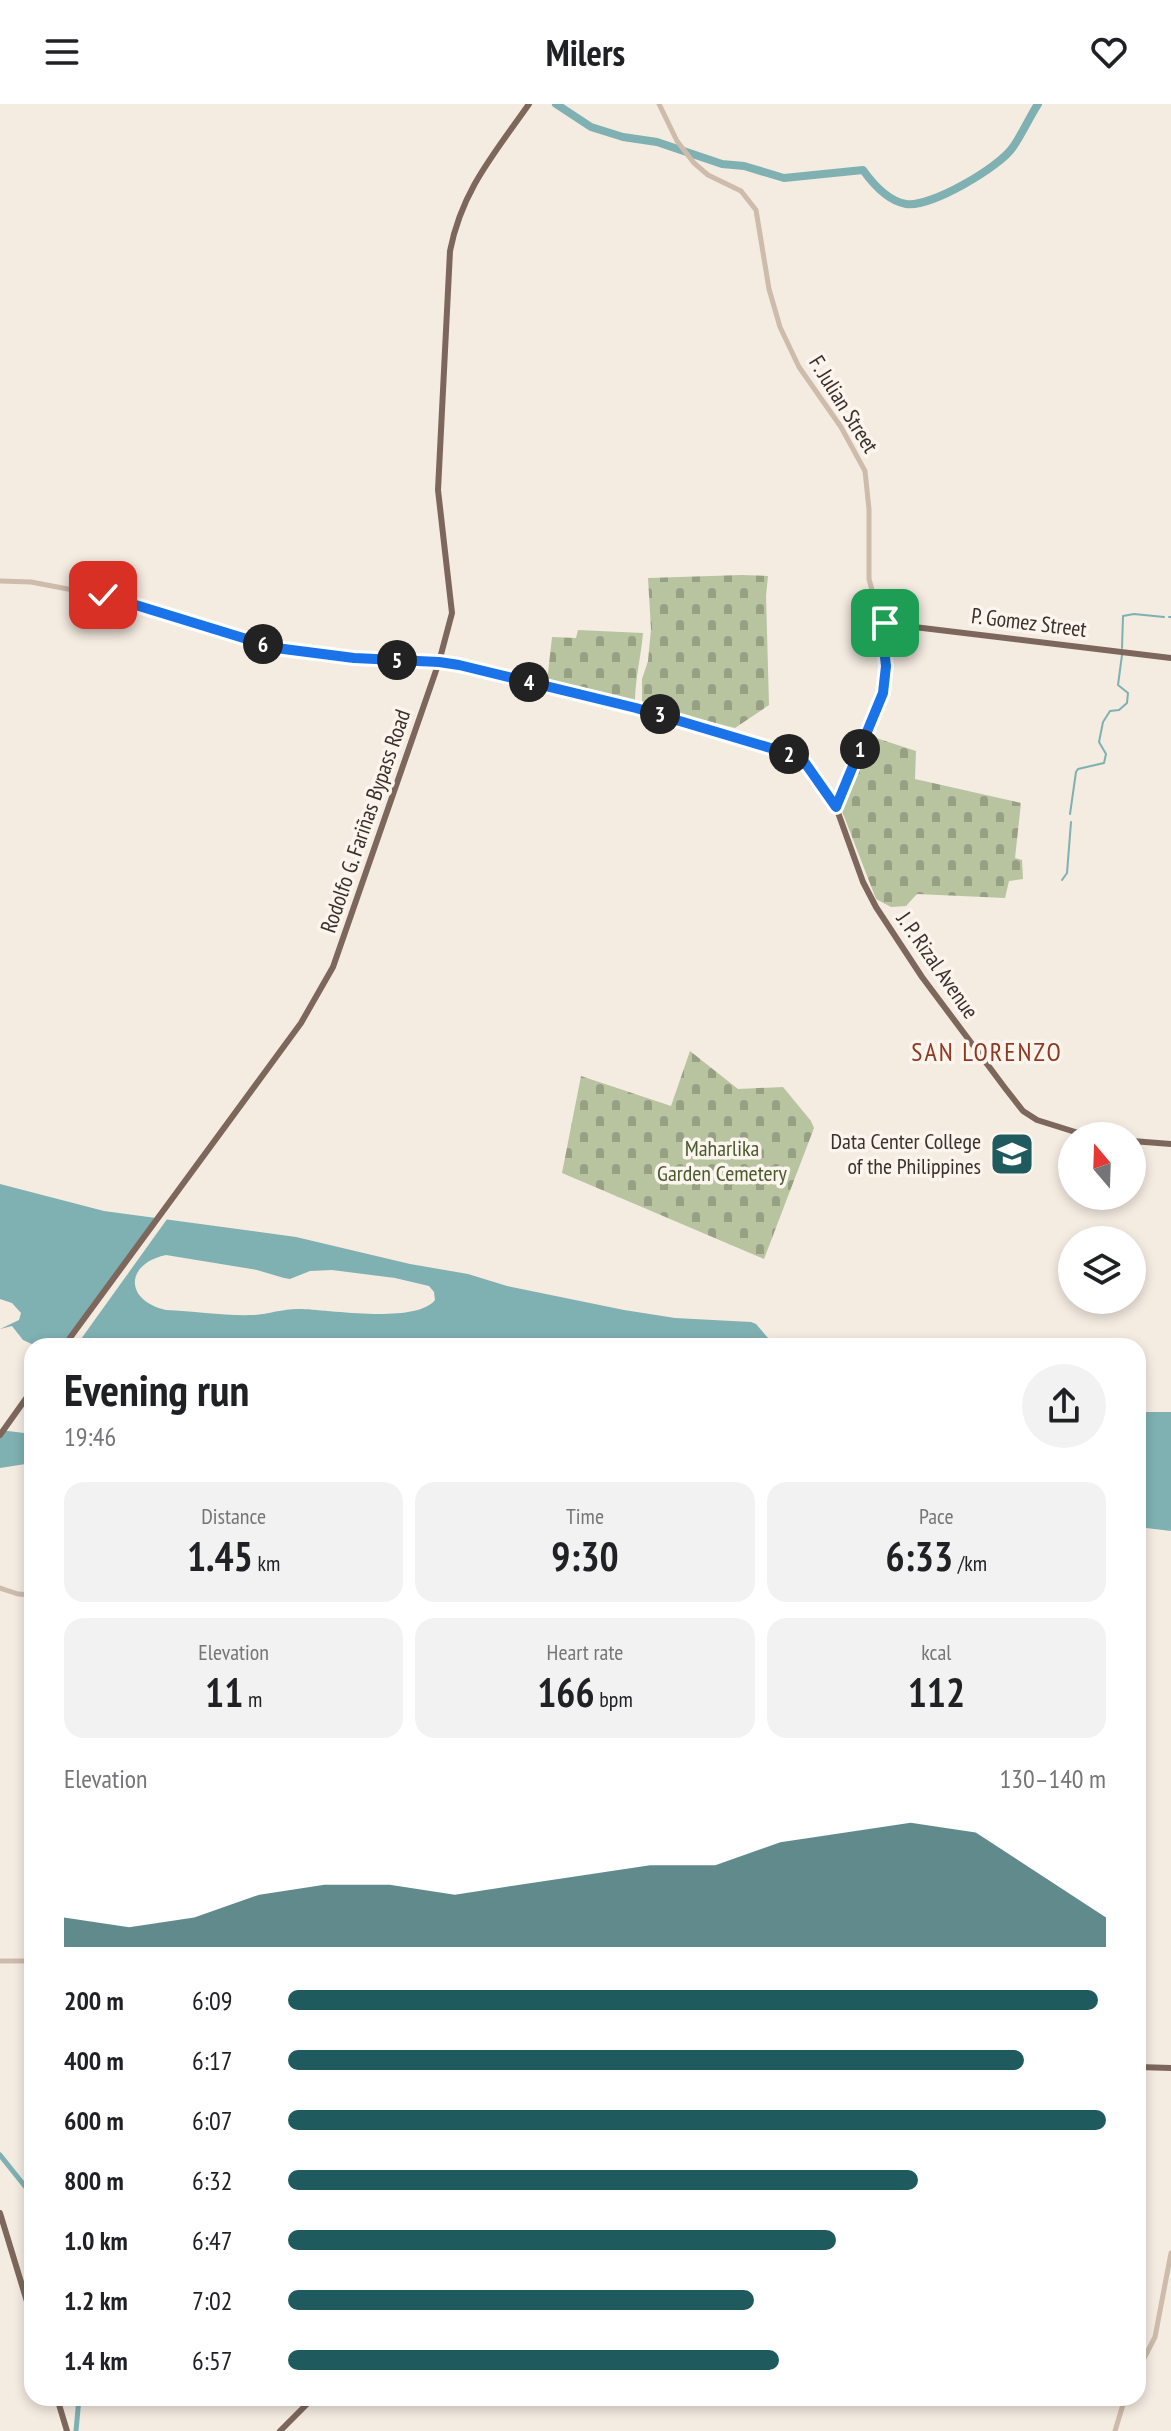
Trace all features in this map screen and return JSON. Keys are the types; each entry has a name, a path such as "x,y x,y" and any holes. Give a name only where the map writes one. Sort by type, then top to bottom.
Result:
{"main road":[{"name":"Rodolfo G. Fariñas Bypass Road","path":"70,1338 301,1023 333,967 439,662 452,613 438,490 450,251 455,226 469,191 529,104"},
{"name":"P. Gomez Street","path":"881,623 1171,658"},
{"name":"F. Julian Street","path":"836,807 883,693 886,666 881,623"},
{"name":"J. P. Rizal Avenue","path":"836,807 863,882 922,977 1023,1111 1037,1120 1058,1127"},
{"path":"1146,1142 1171,1144"},
{"path":"0,1435 24,1401"},
{"path":"1146,2067 1171,2068"},
{"path":"0,2213 24,2292"},
{"path":"59,2406 67,2431"},
{"path":"280,2431 305,2406"}],"street":[{"name":"F. Julian Street","path":"659,104 677,141 694,163 708,175 741,191 751,201 760,227 769,289 780,327 799,367 841,427 862,465 869,509 869,579 881,623"},
{"path":"0,581 31,582 110,597 293,651 439,662 636,708 797,757 815,773 836,807"},
{"path":"0,1588 24,1594"},
{"path":"0,1961 24,1961"},
{"path":"1146,2354 1155,2337 1171,2253"},
{"path":"1115,2431 1123,2406"}],"green space":[{"path":"768,576 769,705 735,728 642,704 642,679 648,661 651,629 648,578"},
{"path":"578,630 643,633 635,703 547,682 552,637 576,638"},
{"path":"870,736 916,751 915,779 1021,803 1015,858 1022,860 1023,879 1009,881 1005,898 917,894 906,906 891,907 876,899 842,811"},
{"name":"Maharlika Garden Cemetery","path":"690,1051 738,1089 783,1087 814,1128 764,1259 562,1173 581,1076 671,1106"}],"water":[{"path":"0,1184 104,1211 296,1237 624,1310 675,1318 751,1322 768,1338 24,1338 24,1340 12,1326 0,1329 19,1320 21,1313 12,1303 0,1299","holes":["166,1255 257,1270 290,1279 310,1271 332,1270 395,1278 429,1286 435,1300 410,1312 392,1314 296,1309 231,1315 166,1310 143,1299 135,1282 143,1266"]},
{"path":"1146,1412 1171,1412 1171,1531 1146,1528"},
{"path":"0,1430 24,1433 24,1464 0,1468"}],"pier":[{"path":"158,1214 170,1215 82,1338 67,1338"}],"waterway":[{"path":"556,104 591,127 784,178 863,170 887,196 906,204 917,204 947,193 994,165 1013,147 1038,104"},
{"path":"1122,648 1123,616 1164,617"},
{"path":"1070,814 1076,772 1104,763 1106,754 1099,742 1103,722 1110,711 1119,710 1127,703 1128,693 1118,685 1122,655"},
{"path":"1062,880 1067,873 1071,822"},
{"path":"0,2155 24,2185"},
{"path":"76,2431 78,2406"}],"place":[{"name":"Data Center College of the Philippines","path":"1012,1154"}],"district":[{"name":"SAN LORENZO","path":"987,1052"}],"route":[{"path":"103,595 276,648 354,658 459,665 709,728 803,760 827,790 836,807 881,703 886,666 881,623 885,623"}]}
